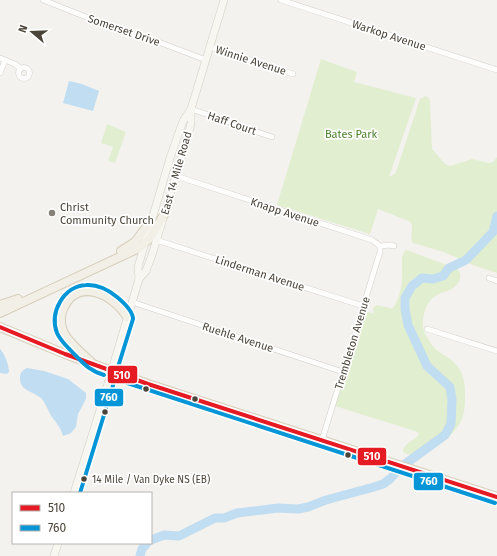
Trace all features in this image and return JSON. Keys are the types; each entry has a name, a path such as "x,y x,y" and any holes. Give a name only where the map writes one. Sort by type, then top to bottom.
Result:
{"main road":[{"name":"East 14 Mile Road","path":"74,492 139,279 138,267 165,174 183,121 191,109 224,0"},
{"name":"East 14 Mile Road","path":"139,279 146,271 165,213 191,123 191,109"},
{"path":"0,313 144,245 165,213"},
{"path":"0,305 11,302 125,249 139,238 151,221"},
{"path":"94,365 64,333 61,319 65,305 71,298 79,293 93,291 103,294 117,304 128,317"},
{"path":"0,327 52,349 111,371 497,497"},
{"path":"54,556 58,544"}],"street":[{"name":"Somerset Drive","path":"43,0 124,32 161,43 206,60"},
{"name":"Warkop Avenue","path":"281,0 497,70"},
{"name":"Winnie Avenue","path":"210,47 293,74"},
{"path":"0,73 2,59 16,64 21,68"},
{"name":"Haff Court","path":"191,109 272,137"},
{"name":"Knapp Avenue","path":"176,176 372,240 380,246 394,246"},
{"name":"Linderman Avenue","path":"156,240 363,306"},
{"name":"Trembleton Avenue","path":"322,440 380,252 380,246"},
{"path":"488,278 497,281"},
{"name":"Ruehle Avenue","path":"132,302 343,372"},
{"path":"427,329 497,351"}],"green space":[{"name":"Bates Park","path":"321,59 357,72 354,82 416,98 389,177 396,172 420,99 425,96 429,98 430,101 432,149 445,164 450,166 472,159 489,163 493,162 497,157 497,273 473,265 444,252 413,243 411,238 411,222 378,209 370,234 277,205"},
{"path":"107,124 126,132 115,163 108,161 113,147 101,143"},
{"path":"407,250 457,269 460,274 460,279 457,285 448,291 437,295 429,302 423,317 423,327 432,344 438,351 453,361 461,372 465,387 464,413 456,428 445,440 420,457 404,453 403,450 406,445 418,436 418,432 335,406 364,311 374,314 373,308 377,305 393,308 400,293 403,253"}],"water":[{"path":"69,81 82,84 99,91 93,111 63,103"},
{"path":"0,349 4,354 7,363 9,372 7,374 0,373"},
{"path":"27,368 44,371 68,379 86,393 86,399 78,414 76,427 71,433 63,436 60,428 43,400 24,388 20,382 20,377 23,370"}],"waterway":[{"path":"152,540 164,535 179,536 215,518 224,518 237,513 278,508 298,509 308,507 326,500 383,484 401,467 445,435 451,424 452,400 450,387 427,366 408,325 405,309 405,298 412,286 422,278 433,279 443,276 449,268 466,260 493,232 497,216"},
{"path":"140,556 142,549 146,544"}],"transit line":[{"name":"760","path":"104,375 84,364 63,342 57,333 55,317 60,302 65,295 78,286 90,285 107,290 122,301 133,316 118,367"},
{"name":"510","path":"0,327 65,354 148,384 497,497"},
{"name":"760","path":"80,492 115,379 495,503"}],"place":[{"name":"Christ Community Church","path":"52,213"},
{"name":"14 Mile / Van Dyke NS (EB)","path":"84,479"}]}
